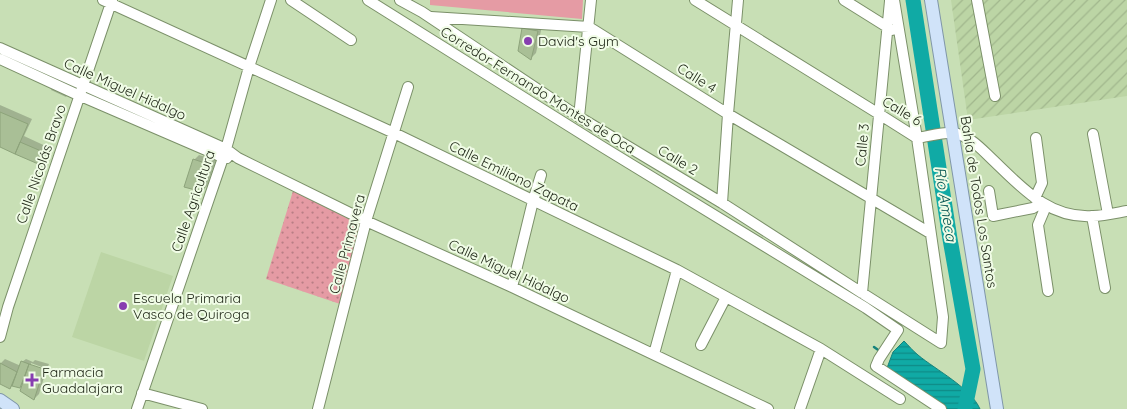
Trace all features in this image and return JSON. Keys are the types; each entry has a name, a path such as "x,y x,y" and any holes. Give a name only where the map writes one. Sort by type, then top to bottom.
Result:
{"main road":[{"name":"Bahía de Todos Los Santos","path":"931,0 949,133 997,409"},
{"path":"0,400 14,409"}],"street":[{"name":"Calle Agricultura","path":"137,409 224,153 271,0"},
{"path":"291,0 351,40"},
{"name":"Corredor Fernando Montes de Oca","path":"368,0 858,303 898,330 877,362 923,397"},
{"name":"Calle 2","path":"400,0 579,117 722,203 941,343 943,317 930,233"},
{"path":"423,0 425,15"},
{"path":"579,117 591,0"},
{"name":"Calle 6","path":"695,0 879,114 922,137 949,133"},
{"path":"722,203 738,0"},
{"path":"844,0 899,35"},
{"path":"892,0 922,137 930,233"},
{"name":"Calle 3","path":"862,293 892,0"},
{"path":"977,0 995,96"},
{"name":"Calle Emiliano Zapata","path":"109,1 394,133 677,270 821,349 900,399"},
{"name":"Calle Nicolás Bravo","path":"0,338 4,305 83,85 109,1"},
{"name":"Calle 4","path":"425,15 589,27 728,114 930,233"},
{"name":"Calle Miguel Hidalgo","path":"0,48 83,85 224,153"},
{"name":"Calle Miguel Hidalgo","path":"0,59 79,95 238,158 366,221 512,287 768,409"},
{"name":"Calle Primavera","path":"318,409 366,221 408,88"},
{"path":"949,133 973,141 1040,202 1070,215 1092,216 1127,211"},
{"path":"1093,134 1108,214"},
{"path":"1036,138 1042,183 1038,225 1048,291"},
{"path":"512,287 541,174"},
{"path":"989,191 993,216 1033,208 1040,202"},
{"path":"1092,216 1104,288"},
{"path":"654,354 677,270"},
{"path":"701,345 726,297"},
{"path":"873,301 877,315"},
{"path":"800,409 821,349"},
{"path":"142,393 202,409"},
{"path":"923,397 923,409"},
{"path":"923,397 941,409"}],"shaded area":[{"path":"430,0 583,0 582,19 430,5"},
{"path":"951,0 1127,0 1127,96 968,120"},
{"path":"293,191 361,225 340,304 266,279"},
{"name":"Escuela Primaria Vasco de Quiroga","path":"101,252 173,276 144,361 72,337"}],"water":[{"path":"904,341 918,355 969,394 980,409 947,409 887,368 893,352"}],"building":[{"name":"David's Gym","path":"522,28 538,31 531,60 518,51"},
{"path":"0,112 28,124 15,154 0,147"},
{"path":"20,142 48,154 43,166 15,154"},
{"path":"193,159 211,165 203,192 184,187"},
{"path":"21,361 29,364 20,388 12,386"},
{"path":"0,363 17,372 10,389 0,384"},
{"name":"Farmacia Guadalajara","path":"29,364 44,369 34,400 20,391"}],"waterway":[{"name":"Río Ameca","path":"913,0 950,239 973,369 965,408"},
{"path":"874,347 881,352"}],"place":[{"name":"David's Gym","path":"528,41"},
{"name":"Escuela Primaria Vasco de Quiroga","path":"123,306"},
{"name":"Farmacia Guadalajara","path":"32,380"}]}
